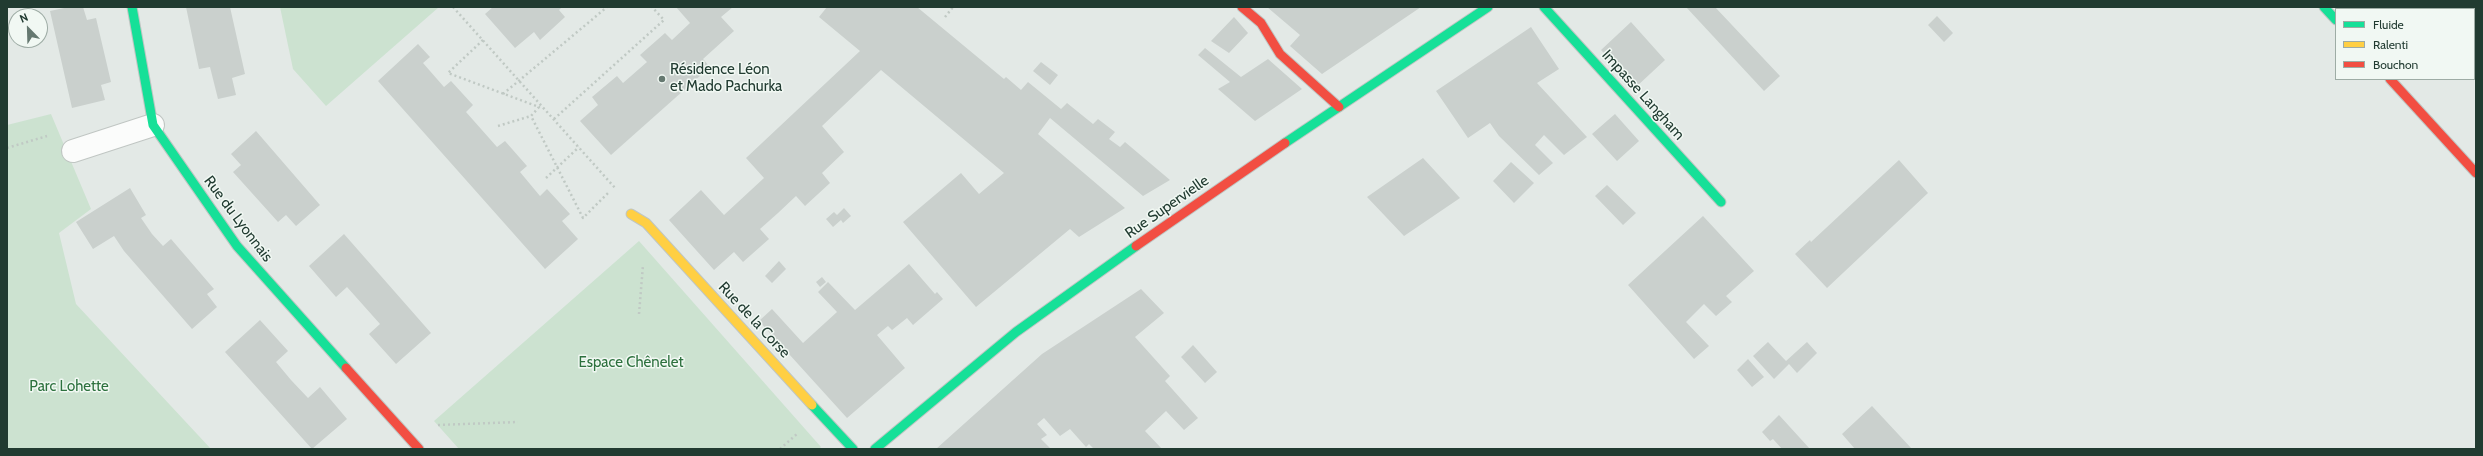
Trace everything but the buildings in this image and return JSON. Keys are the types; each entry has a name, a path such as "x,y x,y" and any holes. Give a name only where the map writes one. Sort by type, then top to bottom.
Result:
{"street":[{"name":"Rue du Lyonnais","path":"132,7 154,125 237,246 419,449"},
{"path":"1242,7 1262,23 1280,54 1339,107"},
{"name":"Rue Supervielle","path":"875,449 1016,332 1219,187 1488,7"},
{"name":"Impasse Langham","path":"1544,7 1721,202"},
{"path":"2324,7 2335,19"},
{"path":"2391,80 2476,173"},
{"path":"73,151 154,125"},
{"name":"Rue de la Corse","path":"631,214 646,222 853,449"}],"path":[{"path":"453,7 646,222 639,314"},
{"path":"503,94 607,7"},
{"path":"554,119 664,20 652,7"},
{"path":"945,17 953,7"},
{"path":"483,40 448,73 539,107 532,116 498,126"},
{"path":"532,116 582,218 615,187"},
{"path":"7,148 56,134 73,151"},
{"path":"546,178 579,147"},
{"path":"399,427 518,422"}],"green space":[{"path":"280,7 439,7 326,106 293,69"},
{"name":"Parc Lohette","path":"51,114 91,209 59,233 76,304 211,449 7,449 7,125"},
{"name":"Espace Chênelet","path":"639,241 821,447 819,449 459,449 434,421"}],"traffic: fast":[{"path":"132,7 153,125 237,246 346,368"},
{"path":"1285,143 1488,7"},
{"path":"1544,7 1721,202"},
{"path":"2324,7 2335,19"},
{"path":"875,449 1016,332 1136,246"},
{"path":"812,405 853,449"}],"traffic: slow":[{"path":"631,214 646,223 812,405"}],"traffic: jam":[{"path":"1242,7 1261,23 1280,54 1339,107"},
{"path":"2391,80 2476,173"},
{"path":"1136,246 1285,143"},
{"path":"346,368 419,449"}],"place":[{"name":"Résidence Léon et Mado Pachurka","path":"662,79"}]}
